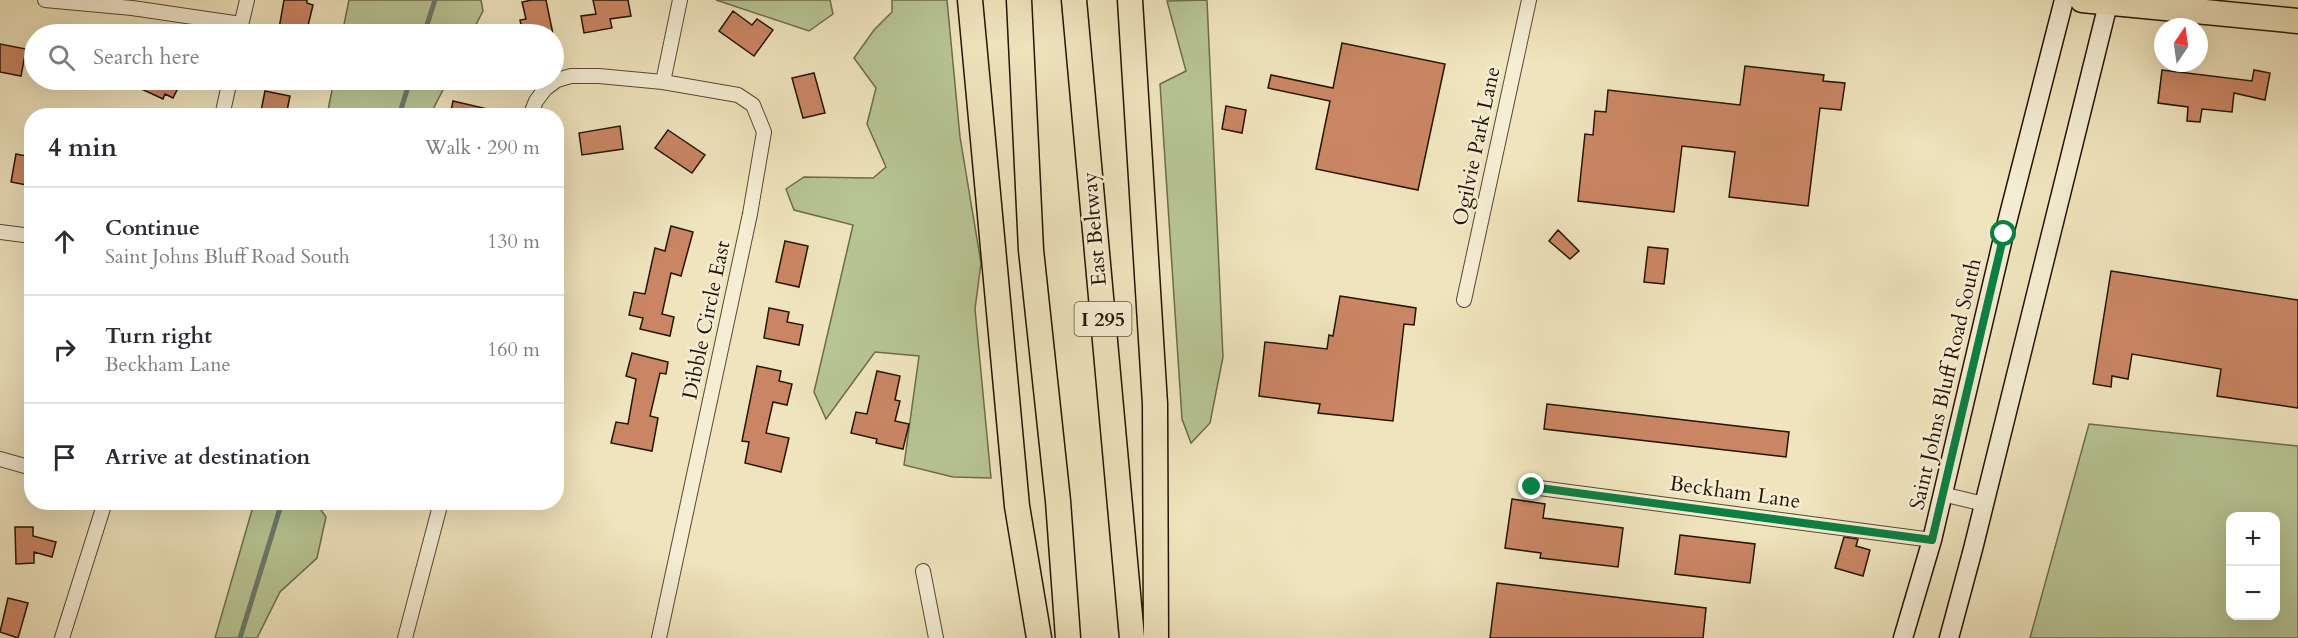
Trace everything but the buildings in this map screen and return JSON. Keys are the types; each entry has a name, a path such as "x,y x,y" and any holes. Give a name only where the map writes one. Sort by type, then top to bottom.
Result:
{"highway":[{"path":"970,0 1017,506 1039,638"},
{"path":"1019,0 1031,250 1058,501 1068,638"},
{"name":"East Beltway","path":"1074,0 1132,638"},
{"path":"2082,0 2298,21"},
{"path":"1131,1 1155,404 1156,638"}],"main road":[{"name":"Saint Johns Bluff Road South","path":"1903,638 1932,540 2004,234 2064,0"},
{"path":"1949,638 2109,1"}],"street":[{"path":"45,0 132,8 214,24"},
{"path":"241,24 247,0"},
{"path":"663,82 680,0"},
{"name":"Ogilvie Park Lane","path":"1464,300 1529,0"},
{"name":"Dibble Circle East","path":"564,78 599,76 663,82 738,94 753,105 764,132 750,214 659,638"},
{"path":"224,108 228,90"},
{"name":"Dibble Circle East","path":"533,108 544,90"},
{"path":"0,232 24,235"},
{"path":"0,459 24,466"},
{"name":"Beckham Lane","path":"1532,487 1932,540"},
{"path":"1942,494 1984,504"},
{"path":"62,638 102,510"},
{"path":"405,638 439,510"},
{"path":"922,571 936,638"}],"green space":[{"path":"349,0 481,0 483,11 476,24 344,24"},
{"path":"716,0 830,0 833,14 809,31"},
{"path":"892,0 947,0 960,137 981,263 975,309 991,478 953,477 904,465 919,356 875,352 826,419 814,392 853,225 794,210 786,189 804,177 873,178 886,167 867,124 876,88 854,58 874,30 892,12"},
{"path":"1207,0 1223,357 1210,423 1191,443 1182,419 1160,84 1186,71 1167,1"},
{"path":"332,90 443,90 434,108 328,108"},
{"path":"2089,424 2298,446 2298,638 2030,638"},
{"path":"252,510 321,510 326,517 317,558 280,592 257,638 215,638"}],"waterway":[{"path":"427,24 435,0"},
{"path":"401,108 407,90"},
{"path":"240,638 280,510"}],"route":[{"path":"1532,487 1932,540 2004,234"}]}
